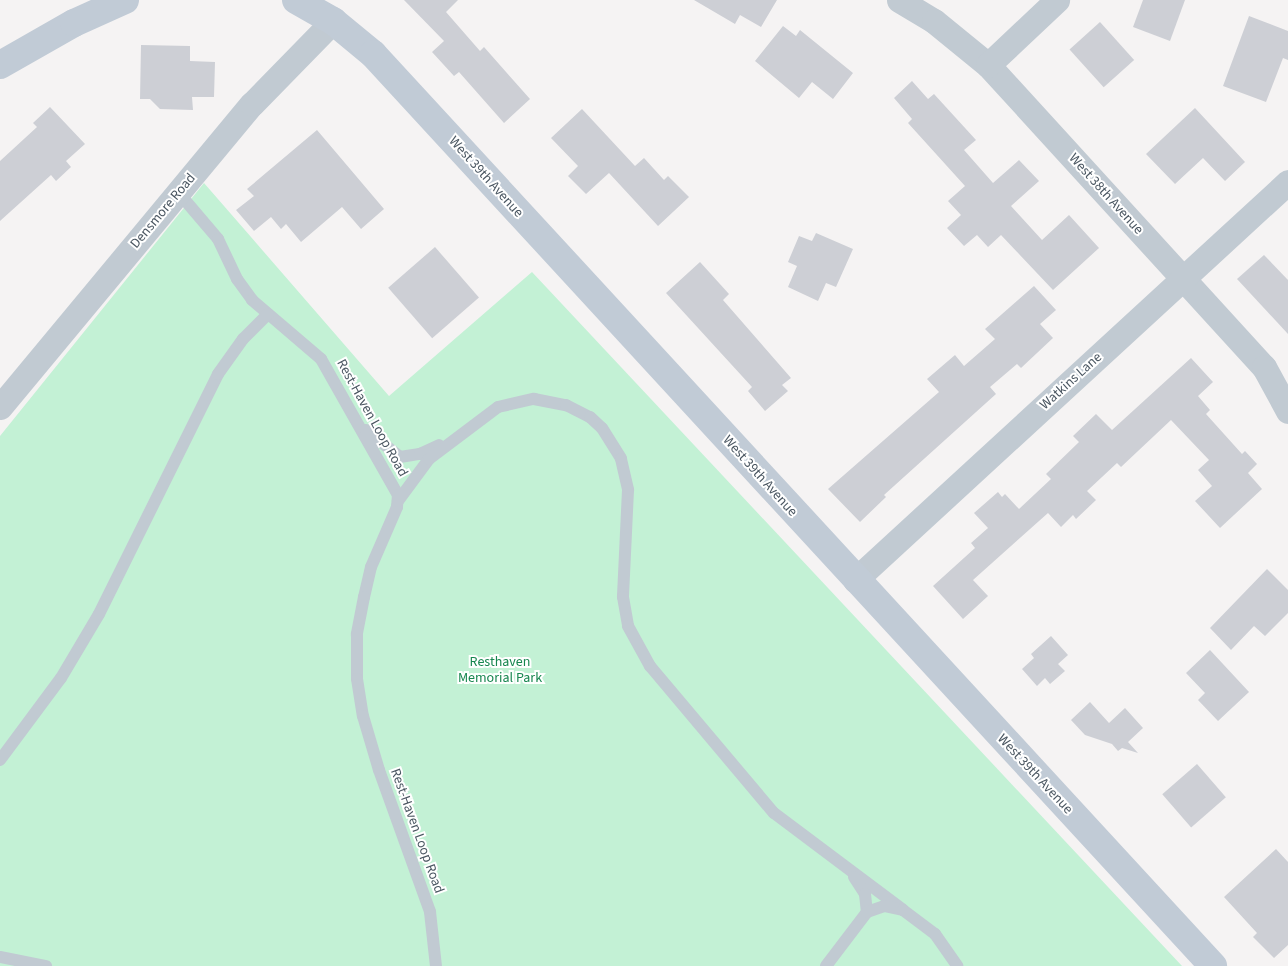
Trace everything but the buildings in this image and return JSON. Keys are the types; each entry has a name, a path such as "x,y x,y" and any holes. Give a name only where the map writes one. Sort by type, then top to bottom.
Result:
{"street":[{"path":"0,65 74,23 125,0"},
{"name":"West 39th Avenue","path":"296,0 333,21 373,54 855,580 1213,966"},
{"name":"West 38th Avenue","path":"899,0 934,21 988,64 1264,367 1288,412"},
{"path":"988,64 1058,0"},
{"name":"Densmore Road","path":"0,407 271,81 333,21"},
{"name":"Watkins Lane","path":"855,580 1288,182"}],"lane":[{"name":"Rest-Haven Loop Road","path":"178,192 218,239 245,291 268,314 322,359 398,494 398,501 371,567 364,597 357,634 357,679 363,716 379,770 430,912 436,966"},
{"path":"0,760 56,686 99,614 218,374 243,339 268,314"},
{"path":"356,420 380,444 400,457 420,454 450,440 498,407 534,399 580,410 602,428 621,459 628,490 622,576 628,626 638,646 674,698 758,796 789,825 944,943 957,966"},
{"path":"398,501 415,475 450,440"},
{"path":"849,869 865,894 867,912"},
{"path":"826,966 867,912 884,906 903,910"},
{"path":"0,957 46,966"}],"green space":[{"name":"Resthaven Memorial Park","path":"204,183 389,396 532,272 1182,966 0,966 0,436"}]}
